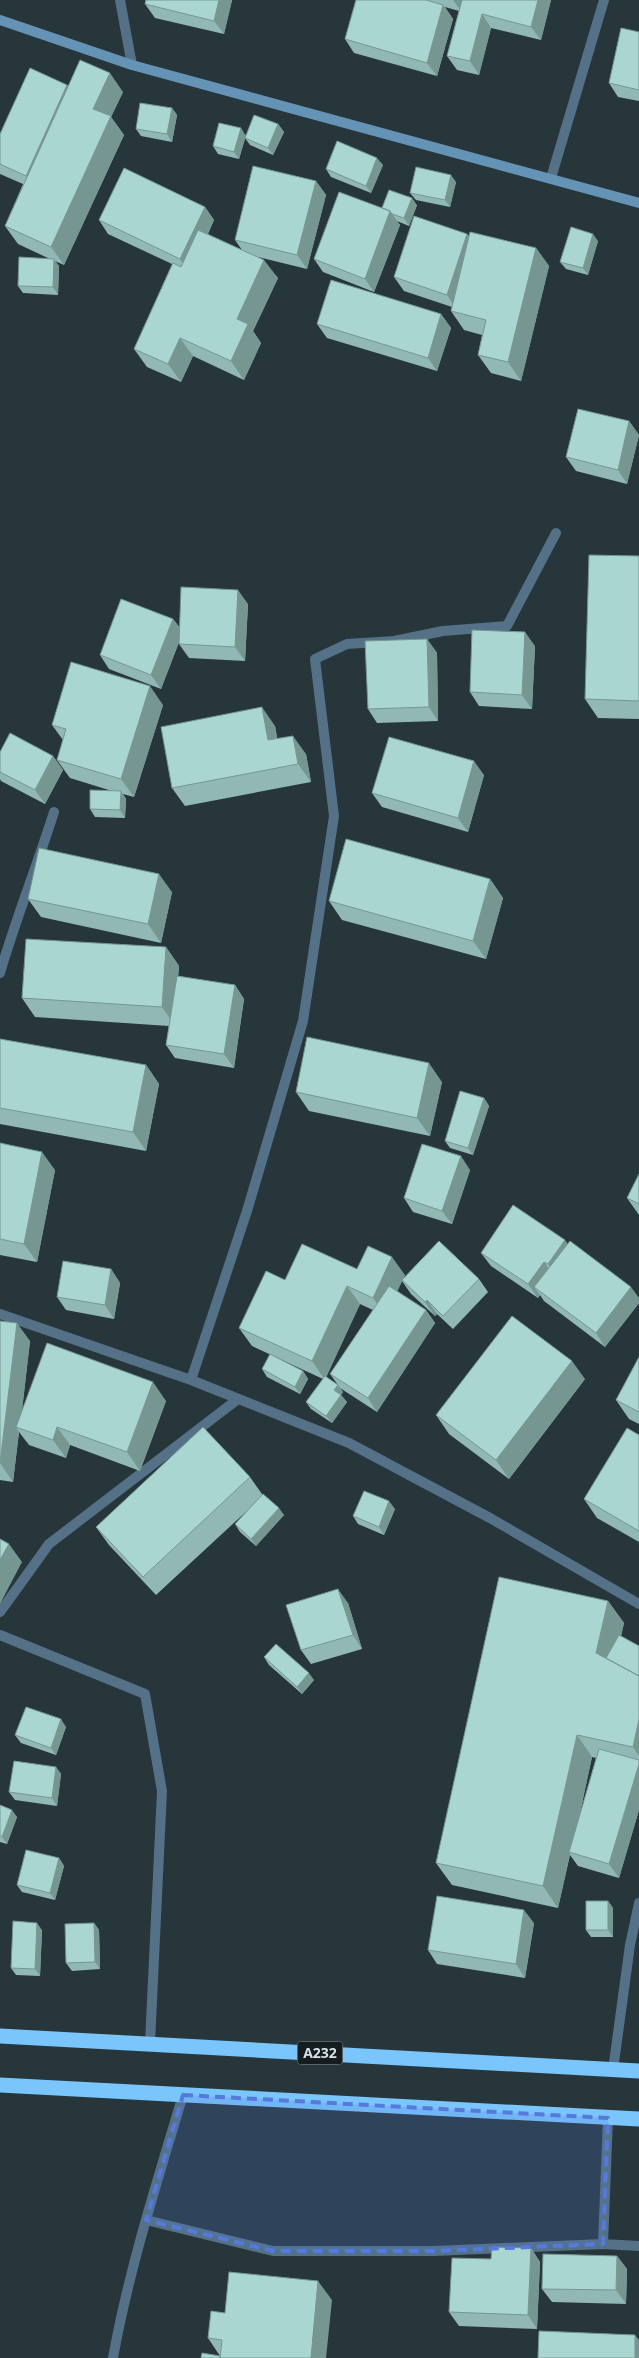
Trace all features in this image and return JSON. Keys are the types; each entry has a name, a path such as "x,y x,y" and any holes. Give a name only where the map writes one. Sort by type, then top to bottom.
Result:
{"highway":[{"name":"A232","path":"0,2036 639,2072"},
{"path":"0,2085 639,2119"}],"street":[{"path":"120,0 132,65"},
{"path":"551,178 604,0"},
{"path":"0,20 132,65 551,178 639,204"},
{"path":"191,1380 247,1211 303,1020 334,816 315,659 347,644 394,641 443,631 507,626 556,533"},
{"path":"0,973 13,926 40,857 54,812"},
{"path":"0,1314 191,1380 349,1443 490,1518 639,1604"},
{"path":"0,1612 49,1544 238,1399"},
{"path":"0,1635 146,1694 162,1791 150,2043"},
{"path":"613,2070 630,1945 639,1903"},
{"path":"113,2358 120,2316 183,2095"},
{"path":"603,2244 608,2118"},
{"path":"146,2220 273,2251 434,2251 603,2244 639,2246"}],"highlighted area":[{"path":"183,2095 608,2118 603,2244 434,2251 273,2251 146,2220"}],"building":[{"path":"146,0 219,0 214,21 145,4"},
{"path":"356,0 426,0 443,5 427,63 345,39"},
{"path":"462,0 538,0 531,27 482,14 470,61 447,56"},
{"path":"621,28 639,32 639,90 609,83"},
{"path":"80,60 110,73 93,109 111,116 51,247 5,226"},
{"path":"30,68 67,85 26,176 0,164 0,134"},
{"path":"140,103 172,108 167,134 136,129"},
{"path":"254,115 278,124 268,148 245,138"},
{"path":"219,123 241,128 234,152 213,146"},
{"path":"337,141 377,158 366,186 326,169"},
{"path":"253,166 316,181 297,255 235,240"},
{"path":"416,167 451,175 445,200 410,193"},
{"path":"124,168 205,207 180,259 99,220"},
{"path":"389,190 412,198 404,218 382,208"},
{"path":"339,192 390,211 365,279 314,259"},
{"path":"414,216 467,234 447,295 394,277"},
{"path":"571,227 593,234 583,268 560,262"},
{"path":"198,230 264,260 237,319 248,324 231,361 180,338 168,364 134,349 173,263 181,267"},
{"path":"470,232 536,248 508,362 478,355 486,320 451,311"},
{"path":"19,257 54,259 53,287 18,286"},
{"path":"331,280 441,314 428,358 317,324"},
{"path":"578,409 629,421 618,470 566,457"},
{"path":"589,555 639,556 639,701 585,699"},
{"path":"181,587 238,590 235,647 179,644"},
{"path":"121,599 173,619 151,675 100,655"},
{"path":"472,630 525,632 522,695 470,692"},
{"path":"427,639 429,707 368,709 365,641"},
{"path":"71,662 150,686 121,779 57,760 66,729 52,725"},
{"path":"262,707 268,740 293,736 298,764 172,788 161,727"},
{"path":"10,733 53,756 35,790 0,772 0,752"},
{"path":"389,737 474,761 458,818 372,793"},
{"path":"90,790 121,791 120,810 90,809"},
{"path":"346,839 490,879 473,941 329,901"},
{"path":"39,848 159,874 148,924 28,899"},
{"path":"26,939 166,947 162,1007 22,998"},
{"path":"177,976 235,985 224,1054 166,1045"},
{"path":"307,1037 429,1063 417,1118 296,1092"},
{"path":"0,1039 146,1065 133,1132 0,1108"},
{"path":"460,1091 484,1098 468,1148 445,1141"},
{"path":"0,1143 42,1152 24,1244 0,1239"},
{"path":"422,1144 461,1156 442,1211 404,1198"},
{"path":"639,1174 639,1204 627,1198"},
{"path":"513,1205 565,1240 548,1264 544,1262 528,1284 481,1253"},
{"path":"439,1241 479,1279 443,1316 402,1280"},
{"path":"570,1241 631,1287 596,1333 534,1287"},
{"path":"302,1244 357,1269 368,1246 392,1257 373,1298 347,1286 312,1361 239,1328 266,1271 285,1280"},
{"path":"63,1261 111,1269 105,1305 57,1297"},
{"path":"389,1286 426,1310 368,1398 330,1374"},
{"path":"512,1316 572,1361 496,1460 436,1415"},
{"path":"0,1321 17,1323 0,1463"},
{"path":"47,1343 153,1382 127,1452 57,1427 53,1440 16,1427"},
{"path":"270,1354 303,1371 295,1387 262,1369"},
{"path":"639,1357 639,1412 616,1400"},
{"path":"325,1376 338,1385 334,1390 341,1395 326,1416 306,1402"},
{"path":"203,1427 250,1477 143,1577 96,1527"},
{"path":"627,1428 639,1435 639,1531 584,1499"},
{"path":"364,1491 389,1501 379,1527 353,1516"},
{"path":"263,1494 279,1508 251,1539 235,1524"},
{"path":"0,1539 9,1544 0,1560"},
{"path":"499,1577 608,1601 596,1653 639,1676 639,1719 633,1747 577,1735 543,1886 436,1863"},
{"path":"338,1589 353,1635 301,1650 286,1605"},
{"path":"619,1635 639,1646 639,1676 606,1658"},
{"path":"276,1644 309,1673 297,1687 264,1657"},
{"path":"26,1707 61,1719 51,1748 15,1735"},
{"path":"599,1749 639,1760 609,1864 569,1852"},
{"path":"14,1761 56,1767 52,1798 9,1792"},
{"path":"0,1805 12,1810 2,1837 0,1836"},
{"path":"26,1850 59,1858 50,1893 17,1885"},
{"path":"437,1896 524,1910 516,1964 428,1950"},
{"path":"586,1901 608,1901 608,1930 586,1930"},
{"path":"13,1921 37,1923 35,1969 11,1968"},
{"path":"94,1923 95,1962 66,1963 65,1924"},
{"path":"492,2247 531,2248 528,2315 449,2312 452,2258 491,2259"},
{"path":"543,2254 617,2256 616,2290 542,2289"},
{"path":"229,2272 318,2281 311,2358 220,2358 222,2340 208,2338 211,2311 225,2313"},
{"path":"539,2331 635,2335 635,2358 538,2358"},
{"path":"202,2353 220,2356 220,2358 201,2358"}]}
